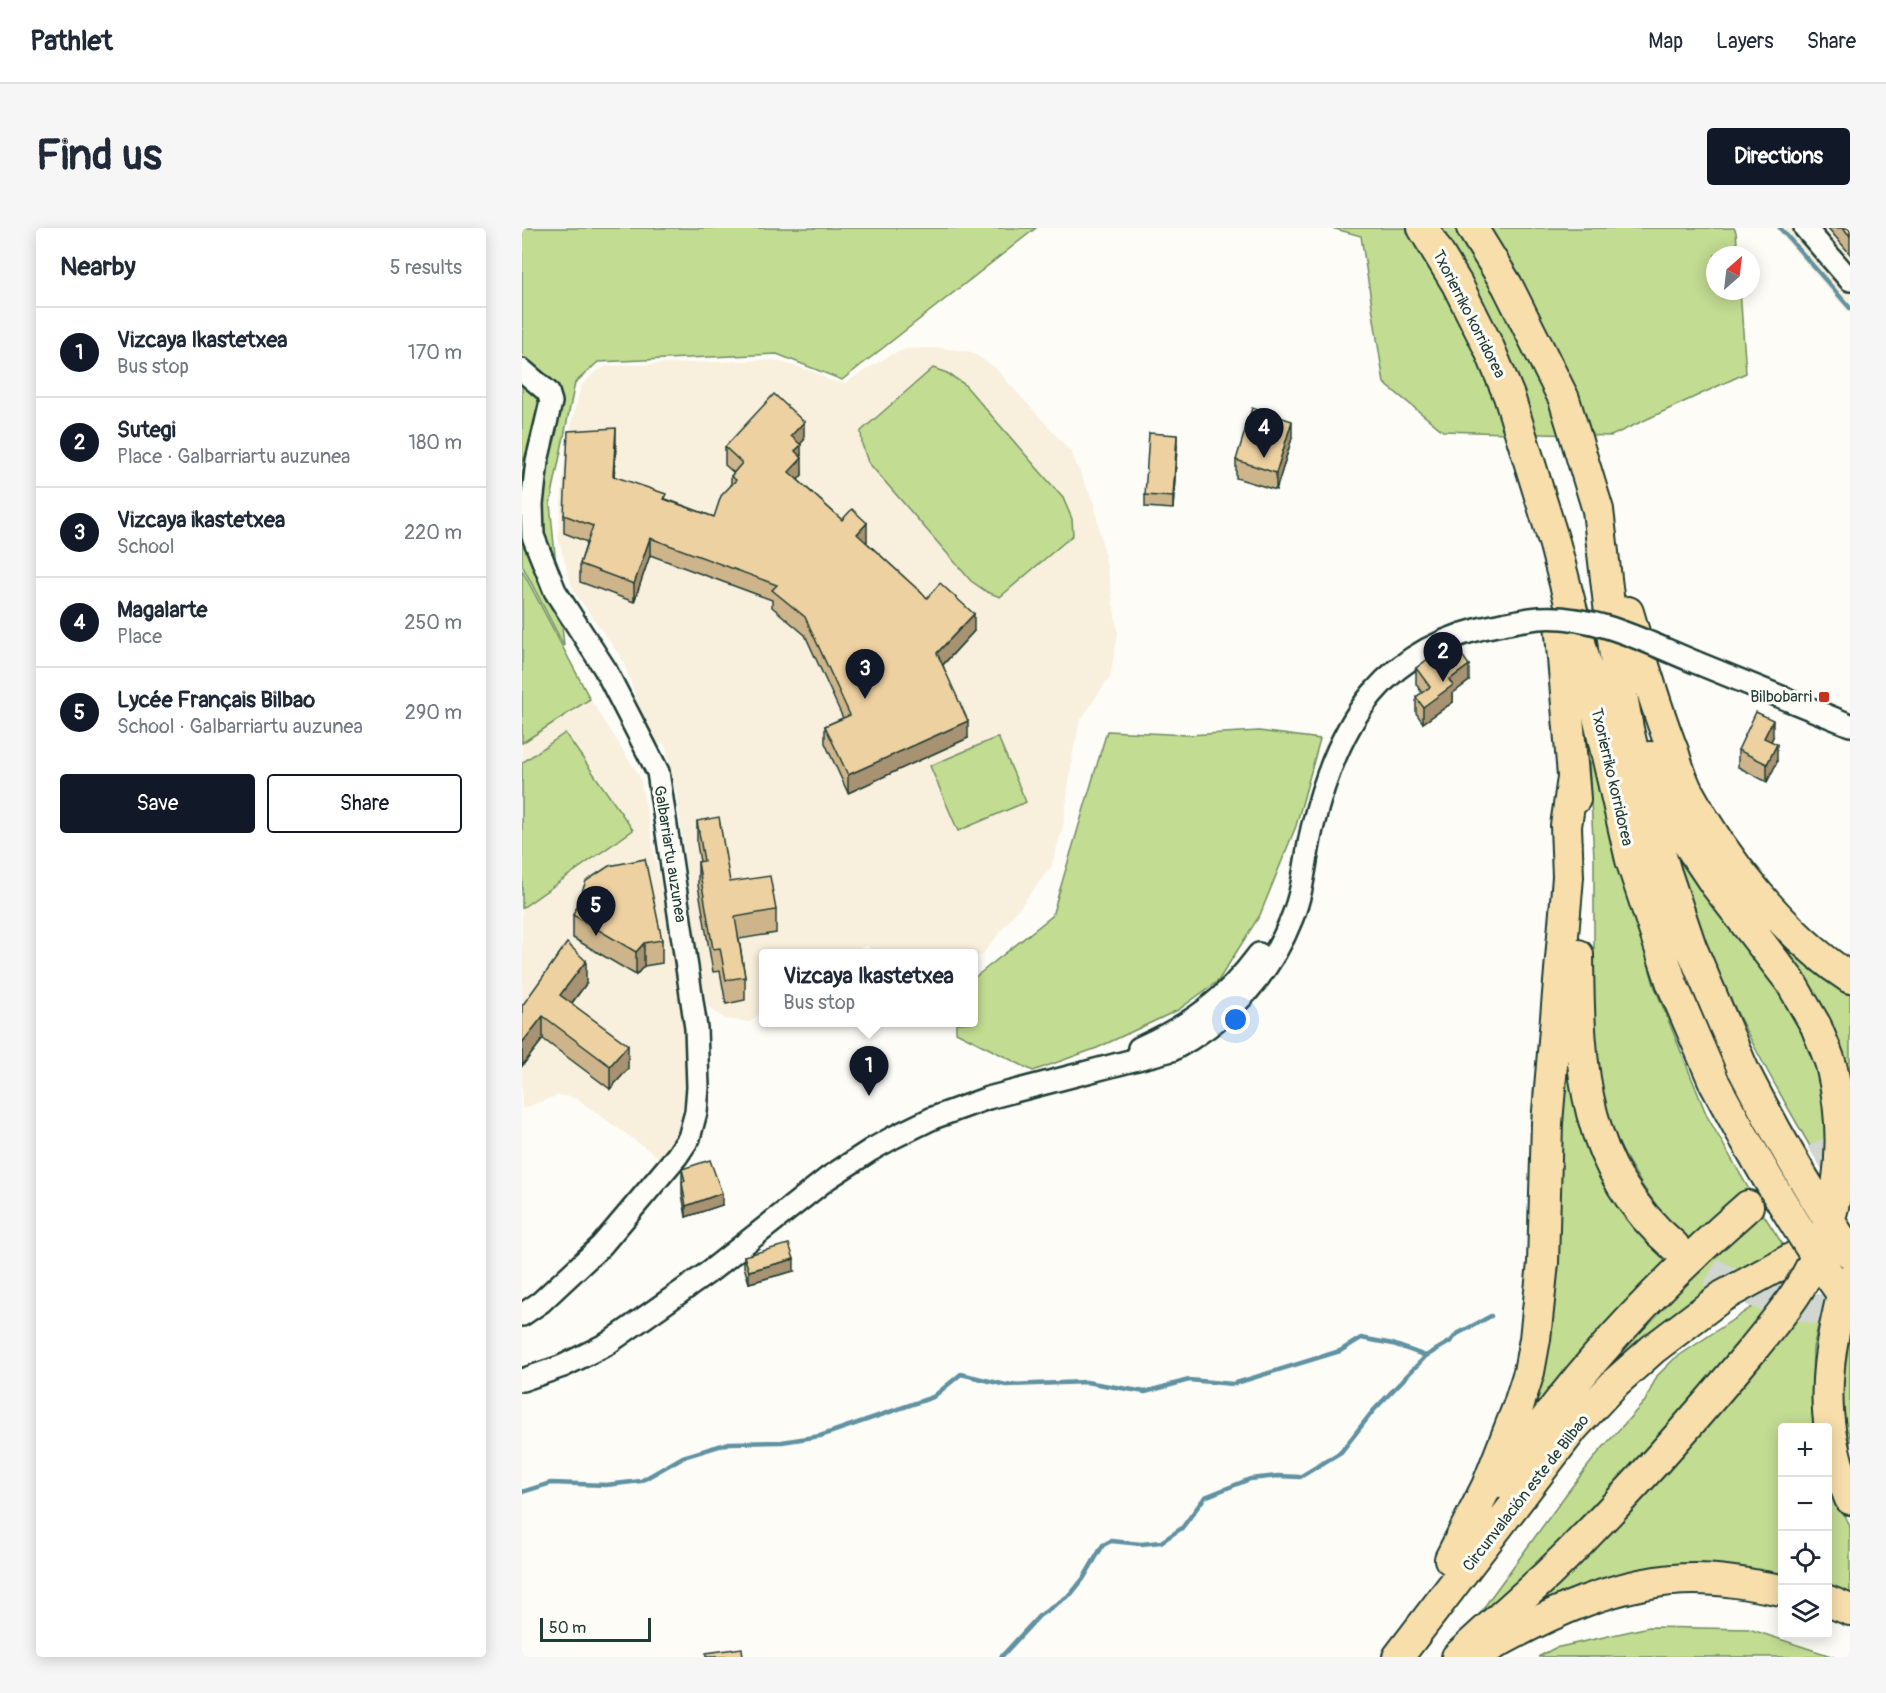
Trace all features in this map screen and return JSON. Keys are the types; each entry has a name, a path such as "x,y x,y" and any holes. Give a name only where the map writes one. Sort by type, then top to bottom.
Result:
{"highway":[{"name":"Txorierriko korridorea","path":"1423,228 1457,284 1496,362 1509,396 1555,545 1589,677 1631,860 1672,984 1715,1084 1750,1150 1784,1209 1850,1305"},
{"name":"Txorierriko korridorea","path":"1472,228 1507,285 1564,399 1598,510 1615,656 1646,805 1691,947 1743,1070 1776,1135 1810,1193 1850,1253"},
{"path":"1598,510 1658,712 1687,788 1722,846 1755,890 1808,944 1850,978"},
{"path":"1555,545 1578,838 1580,1044 1589,1103 1606,1157 1626,1193 1655,1230 1674,1246"},
{"path":"1457,1657 1547,1574 1626,1494 1702,1411 1753,1349 1798,1290 1828,1232 1841,1179 1841,1113 1832,1068 1816,1026 1790,981 1715,884 1687,842 1671,808 1650,758 1633,695 1608,582"},
{"path":"1450,1559 1487,1486 1508,1433 1529,1372 1535,1339 1543,1263 1547,1123 1568,877 1566,826 1573,778"},
{"path":"1380,1657 1556,1406 1599,1354 1653,1295 1748,1206"},
{"name":"Circunvalación este de Bilbao","path":"1398,1657 1574,1427 1616,1382 1653,1349 1722,1296 1829,1238 1850,1230"},
{"name":"Circunvalación este de Bilbao","path":"1419,1657 1451,1619 1563,1468 1605,1418 1638,1385 1678,1348 1743,1302 1834,1250 1850,1245"},
{"path":"1850,1270 1845,1281 1830,1355 1826,1396 1831,1439 1839,1472 1850,1499"},
{"path":"1471,1657 1528,1625 1610,1593 1651,1583 1695,1579 1778,1589"},
{"path":"1832,1603 1850,1610"}],"street":[{"path":"1804,228 1850,280"},
{"name":"Galbarriartu auzunea","path":"522,370 548,392 551,402 534,482 532,536 555,591 605,669 658,772 696,1028 698,1087 696,1112 689,1138 677,1156 601,1246 541,1302 522,1315"},
{"path":"522,1380 585,1356 607,1344 709,1272 844,1167 871,1150 933,1118 988,1098 1084,1072 1167,1036 1196,1019 1225,995 1243,975 1268,938 1280,915 1310,838 1332,758 1351,721 1389,676 1427,649 1466,632 1540,618 1602,626 1630,635 1850,725"},
{"path":"522,1370 647,1315"}],"shaded area":[{"path":"1775,228 1850,228 1850,314"},
{"path":"941,348 971,352 994,367 1071,452 1094,504 1109,577 1118,634 1110,676 1080,721 1073,752 1063,827 1051,867 982,955 978,957 978,949 870,949 867,945 858,949 759,949 759,1014 750,1022 725,1019 708,1007 701,982 677,797 665,744 652,743 623,660 573,590 558,537 566,446 581,386 595,372 607,366 774,360 814,372 828,380 845,383 890,355 906,349"},
{"path":"590,699 640,777 689,1034 690,1074 677,1132 661,1159 576,1098 558,1095 522,1109 522,743"}],"green space":[{"path":"522,228 1036,228 842,380 777,354 598,362 575,383 550,504 564,646 522,565 522,473 544,397 522,376"},
{"path":"1332,228 1734,228 1737,246 1706,246 1706,300 1741,300 1746,373 1611,436 1443,431 1384,383 1361,236"},
{"path":"933,368 947,373 964,384 1063,498 1072,519 1073,535 1000,597 987,592 971,581 868,462 862,444 861,431"},
{"path":"522,379 542,398 522,466"},
{"path":"522,570 590,699 522,743"},
{"path":"1107,731 1188,735 1259,731 1320,739 1296,826 1260,915 1218,981 1178,1010 1097,1048 1033,1071 956,1032 956,1027 978,1027 978,975 1052,916"},
{"path":"565,733 633,830 522,908 522,763"},
{"path":"998,737 1026,802 958,831 930,766"},
{"path":"1588,744 1654,985 1707,1116 1750,1191 1718,1220 1527,1418 1569,998 1642,1231 1667,1259 1688,1237 1663,1215 1642,1185 1618,1144 1604,1105 1594,1052 1594,858"},
{"path":"1666,825 1806,1023 1831,1129 1828,1177 1773,1080 1722,981 1689,901"},
{"path":"1727,880 1850,991 1850,1129"},
{"path":"1758,1206 1785,1248 1723,1282 1670,1317 1601,1382 1571,1402"},
{"path":"1788,1283 1657,1448 1464,1639 1489,1600 1567,1493 1598,1453 1645,1401 1657,1376 1674,1359"},
{"path":"1811,1291 1822,1309 1813,1348 1812,1382 1818,1423 1778,1423 1778,1580 1755,1576 1518,1616"},
{"path":"1841,1330 1850,1341 1850,1474 1836,1368"},
{"path":"1832,1484 1850,1527 1850,1598 1832,1591"},
{"path":"1649,1627 1749,1629 1834,1657 1538,1657 1555,1648"}],"building":[{"path":"1843,228 1850,228 1850,236"},
{"path":"774,394 804,422 791,436 801,445 795,451 802,458 789,472 842,520 852,509 867,523 857,534 927,598 940,583 974,614 937,653 968,721 848,775 825,726 850,715 805,617 772,590 777,585 650,538 634,584 580,564 593,526 564,515 568,431 616,428 613,476 666,494 664,499 714,517 721,496 736,480 731,476 742,463 725,447"},
{"path":"1252,408 1292,421 1276,473 1236,460"},
{"path":"1149,433 1177,435 1173,497 1145,495"},
{"path":"1452,641 1469,665 1449,680 1453,685 1423,707 1416,697 1430,687 1416,668"},
{"path":"1756,712 1773,720 1764,738 1777,744 1767,764 1738,750"},
{"path":"719,817 730,882 770,876 776,910 735,917 745,977 726,980 720,948 713,949 698,862 704,861 697,821"},
{"path":"645,859 662,940 644,943 636,952 573,915 586,881 609,866"},
{"path":"567,943 586,961 560,995 628,1045 610,1066 543,1016 522,1043 522,1006"},
{"path":"710,1160 722,1193 686,1206 682,1169"},
{"path":"789,1244 794,1259 749,1271 744,1256"},
{"path":"742,1648 743,1657 706,1657 706,1653"}],"waterway":[{"path":"1780,228 1850,308"},
{"path":"1001,1657 1039,1616 1071,1594 1083,1579 1103,1545 1111,1541 1141,1544 1161,1542 1182,1528 1205,1497 1250,1479 1278,1476 1300,1477 1341,1452 1373,1411 1426,1356 1451,1341 1457,1334 1491,1316"},
{"path":"522,1492 551,1483 606,1485 641,1481 683,1457 729,1443 782,1442 820,1436 933,1397 961,1374 1006,1385 1086,1382 1145,1392 1189,1380 1233,1384 1340,1351 1361,1338 1393,1344 1426,1356"}],"tunnel":[{"path":"1779,1185 1818,1158 1850,1141"},
{"path":"1674,1246 1704,1268 1755,1293 1813,1308 1850,1312"}],"place":[{"name":"Magalarte","path":"1264,458"},
{"name":"Sutegi","path":"1443,682"},
{"name":"Bilbobarri","path":"1824,697"},
{"name":"Vizcaya ikastetxea","path":"865,699"},
{"name":"Lycée Français Bilbao","path":"596,936"},
{"name":"Vizcaya Ikastetxea","path":"869,1096"}]}
